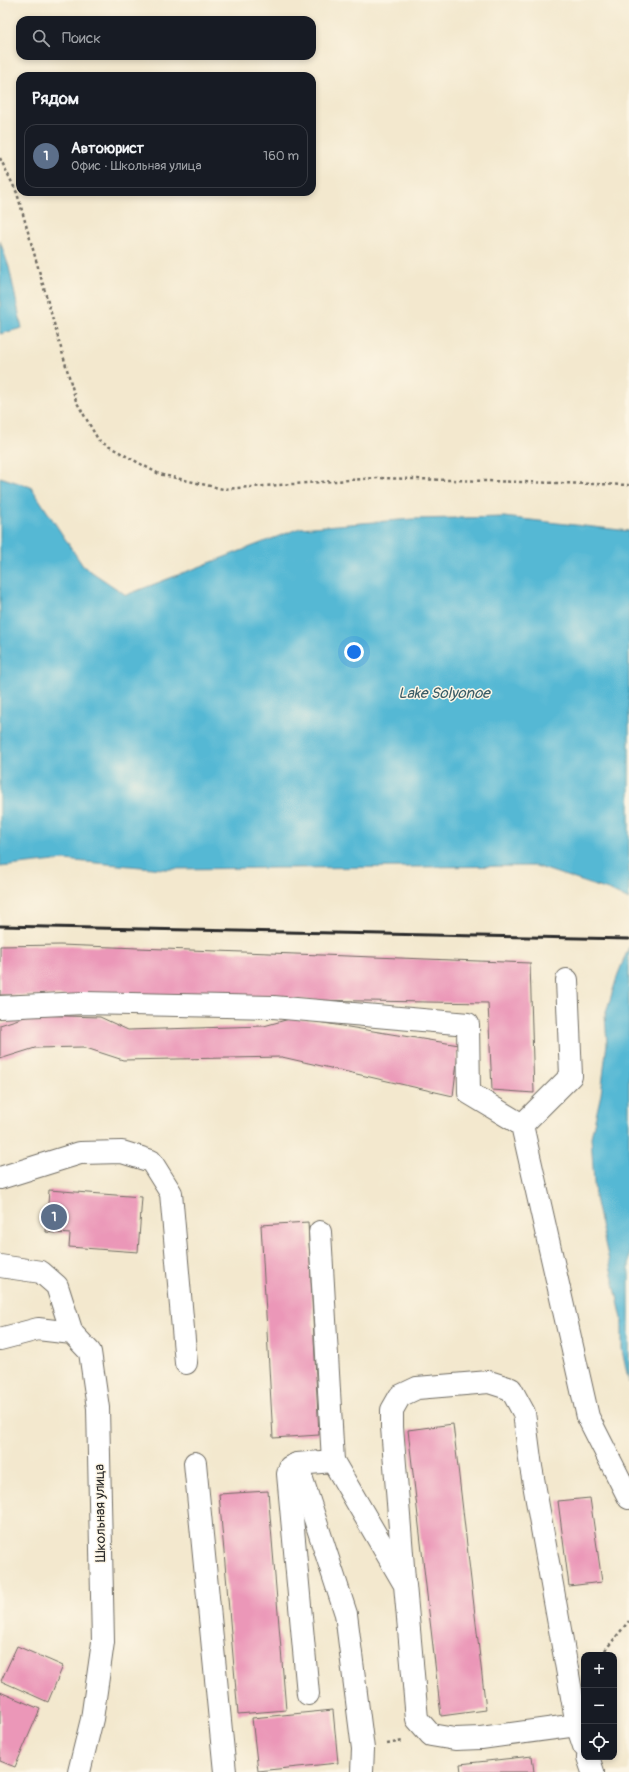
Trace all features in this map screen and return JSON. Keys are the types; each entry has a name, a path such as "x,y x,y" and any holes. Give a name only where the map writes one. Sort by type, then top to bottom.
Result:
{"street":[{"path":"522,1125 571,1076 567,980"},
{"path":"0,1007 84,1003 273,1007 468,1024 469,1093 522,1125 588,1417 629,1498"},
{"path":"0,1178 80,1153 122,1152 151,1161 171,1193 186,1363"},
{"path":"320,1232 333,1461 405,1585"},
{"path":"0,1266 41,1272 57,1286 72,1333 38,1330 0,1339"},
{"name":"Школьная улица","path":"72,1333 90,1352 98,1408 103,1642 92,1719 79,1772"},
{"path":"577,1725 481,1738 455,1739 431,1735 416,1719 392,1427 392,1410 400,1396 417,1388 489,1382 511,1389 524,1413 531,1467 577,1725 581,1737"},
{"path":"308,1694 288,1474 290,1468 297,1464 333,1461"},
{"path":"195,1463 225,1772"},
{"path":"297,1464 346,1614 363,1749 362,1772"},
{"path":"589,1760 593,1772"}],"path":[{"path":"0,158 16,191"},
{"path":"18,196 76,401 99,441 159,474 223,489 377,478 629,484"},
{"path":"603,1652 629,1621"},
{"path":"363,1749 431,1735"}],"water":[{"path":"0,241 9,267 22,328 0,334"},
{"name":"Lake Solyonoe","path":"0,477 31,487 83,566 126,595 300,528 412,519 504,517 629,531 629,900 611,891 536,866 163,869 64,860 0,867"},
{"path":"629,947 629,1383 622,1350 622,1319 595,1198 591,1137 601,1094 607,1043 605,1016 618,974"}],"building":[{"path":"60,945 530,963 534,1093 492,1090 488,1003 0,995 0,946"},
{"path":"31,1015 100,1017 128,1030 264,1026 293,1018 459,1045 453,1096 282,1057 123,1060 83,1047 35,1048 0,1059 0,1025"},
{"path":"49,1190 142,1197 138,1252 69,1247 70,1234 46,1232"},
{"path":"308,1222 319,1435 273,1438 261,1225"},
{"path":"453,1424 486,1710 441,1716 408,1430"},
{"path":"268,1491 286,1710 238,1714 219,1494"},
{"path":"590,1498 602,1582 569,1586 558,1501"},
{"path":"17,1646 63,1666 48,1702 1,1681"},
{"path":"0,1692 40,1709 15,1767 0,1761"},
{"path":"333,1710 338,1763 258,1771 252,1718"},
{"path":"532,1756 534,1772 461,1772 460,1764"}],"railway":[{"path":"0,926 629,939"}],"place":[{"name":"Автоюрист","path":"54,1217"}]}
